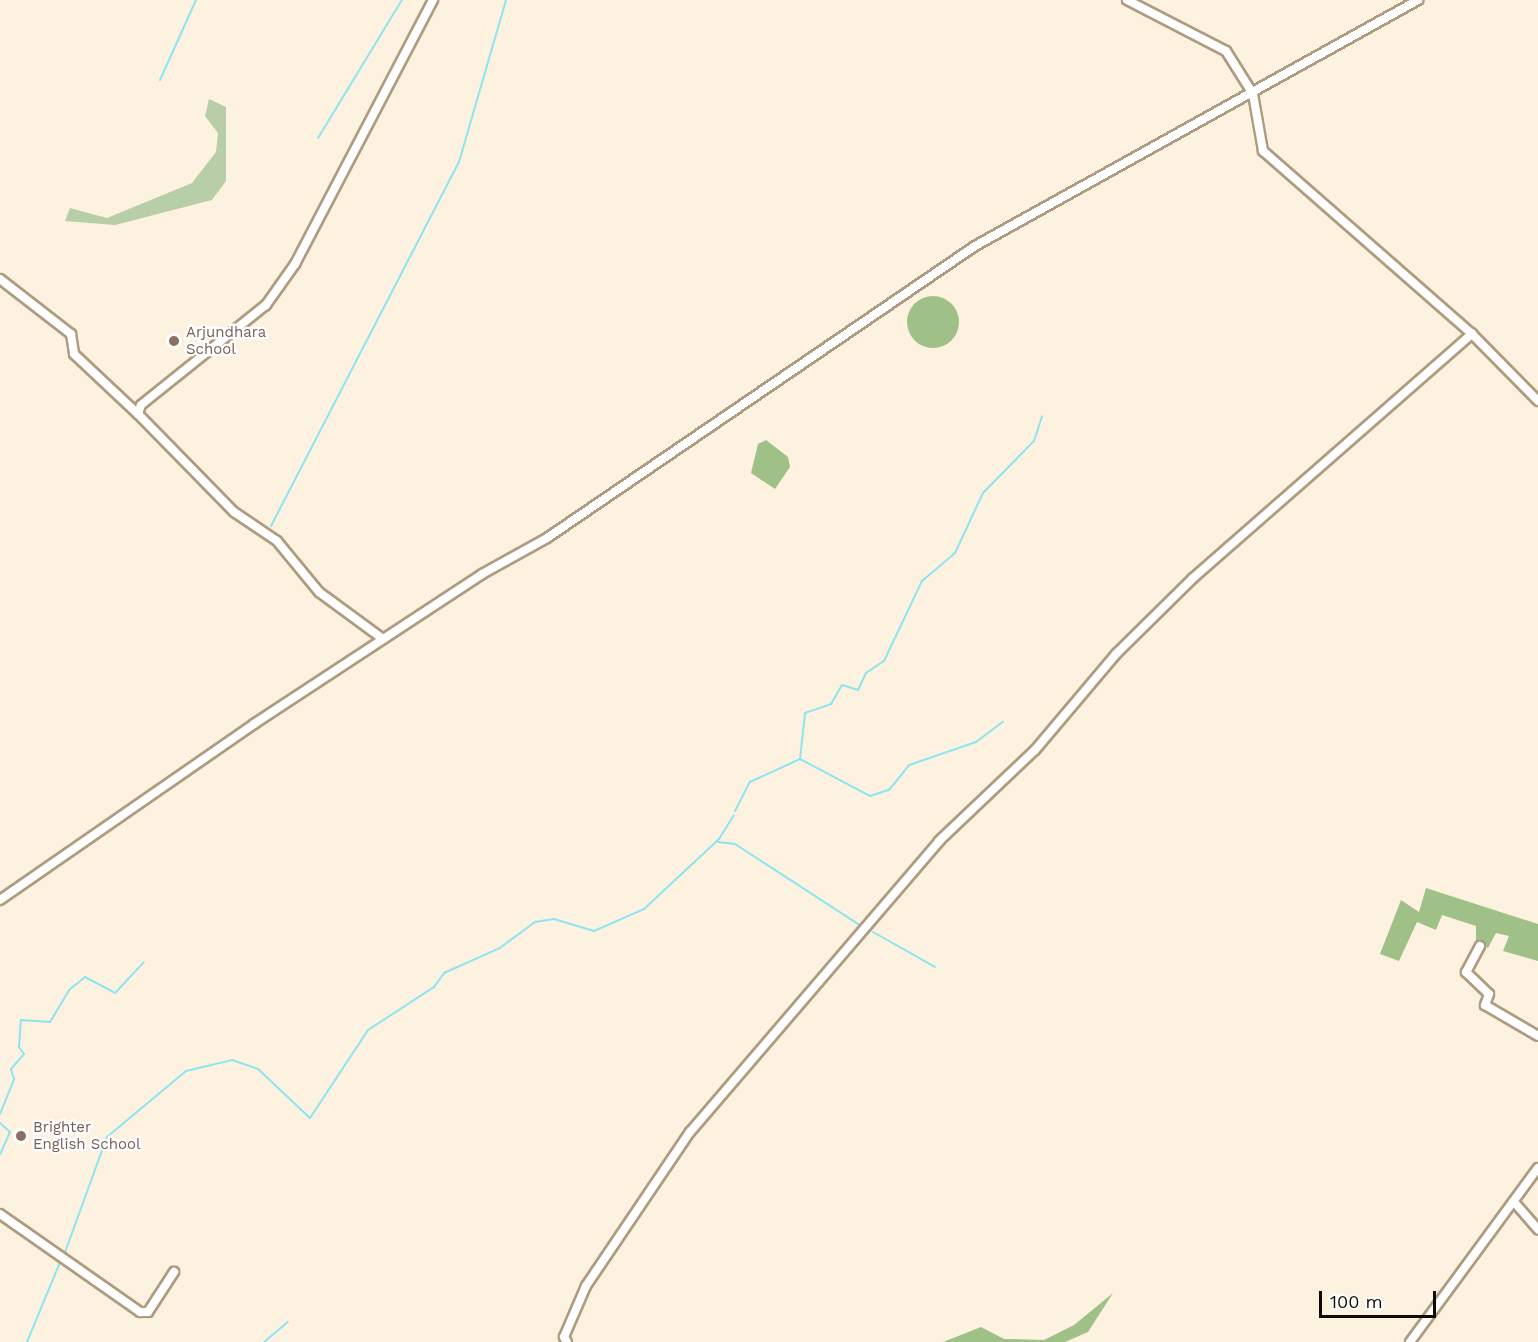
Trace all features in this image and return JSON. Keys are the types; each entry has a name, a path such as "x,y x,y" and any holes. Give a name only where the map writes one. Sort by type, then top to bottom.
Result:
{"street":[{"path":"138,414 141,405 266,305 295,264 341,166 433,0"},
{"path":"1126,0 1226,51 1253,94 1263,151 1472,334 1538,401"},
{"path":"0,900 383,639 548,538 1037,207 1253,94 1418,0"},
{"path":"0,279 71,334 74,354 138,414 234,512 276,541 319,592 383,639"},
{"path":"567,1342 564,1337 586,1286 690,1132 939,841 1035,750 1116,654 1193,578 1472,334"},
{"path":"1480,946 1466,972 1489,994 1485,1005 1538,1036"},
{"path":"1410,1342 1515,1203 1538,1168"},
{"path":"1515,1203 1538,1230"},
{"path":"0,1214 140,1312 148,1312 174,1272"}],"green space":[{"path":"209,99 226,107 226,181 212,200 115,225 65,221 70,208 107,218 192,183 216,152 218,133 205,116"},
{"path":"928,296 938,296 947,300 955,308 959,322 955,336 947,344 938,348 928,348 919,344 911,336 907,327 907,317 911,308 919,300"},
{"path":"766,440 788,457 790,467 775,489 751,473 758,444"},
{"path":"1426,888 1538,924 1538,961 1503,951 1509,936 1496,933 1488,948 1476,941 1476,926 1442,915 1436,930 1417,922 1399,961 1380,954 1401,900 1419,912"},
{"path":"1113,1293 1088,1332 1065,1342 943,1342 981,1327 1004,1339 1044,1340 1074,1325"}],"waterway":[{"path":"160,80 196,0"},
{"path":"318,138 402,0"},
{"path":"271,526 459,162 506,0"},
{"path":"735,811 750,782 800,759 805,713 831,704 842,685 858,690 866,673 884,661 922,581 955,553 983,493 1034,441 1042,416"},
{"path":"800,759 870,796 889,790 909,765 976,742 1003,722"},
{"path":"64,1255 107,1137 186,1071 232,1060 258,1069 310,1118 368,1030 434,987 444,973 500,948 535,922 554,919 594,931 644,909 719,839 734,815"},
{"path":"718,842 735,844 858,924"},
{"path":"873,932 935,967"},
{"path":"0,1114 14,1079 11,1069 24,1054 19,1047 21,1020 50,1022 69,990 85,977 115,993 144,962"},
{"path":"0,1123 10,1132 0,1154"},
{"path":"27,1342 61,1260"},
{"path":"264,1342 288,1322"}],"place":[{"name":"Arjundhara School","path":"174,341"},
{"name":"Brighter English School","path":"21,1136"}]}
